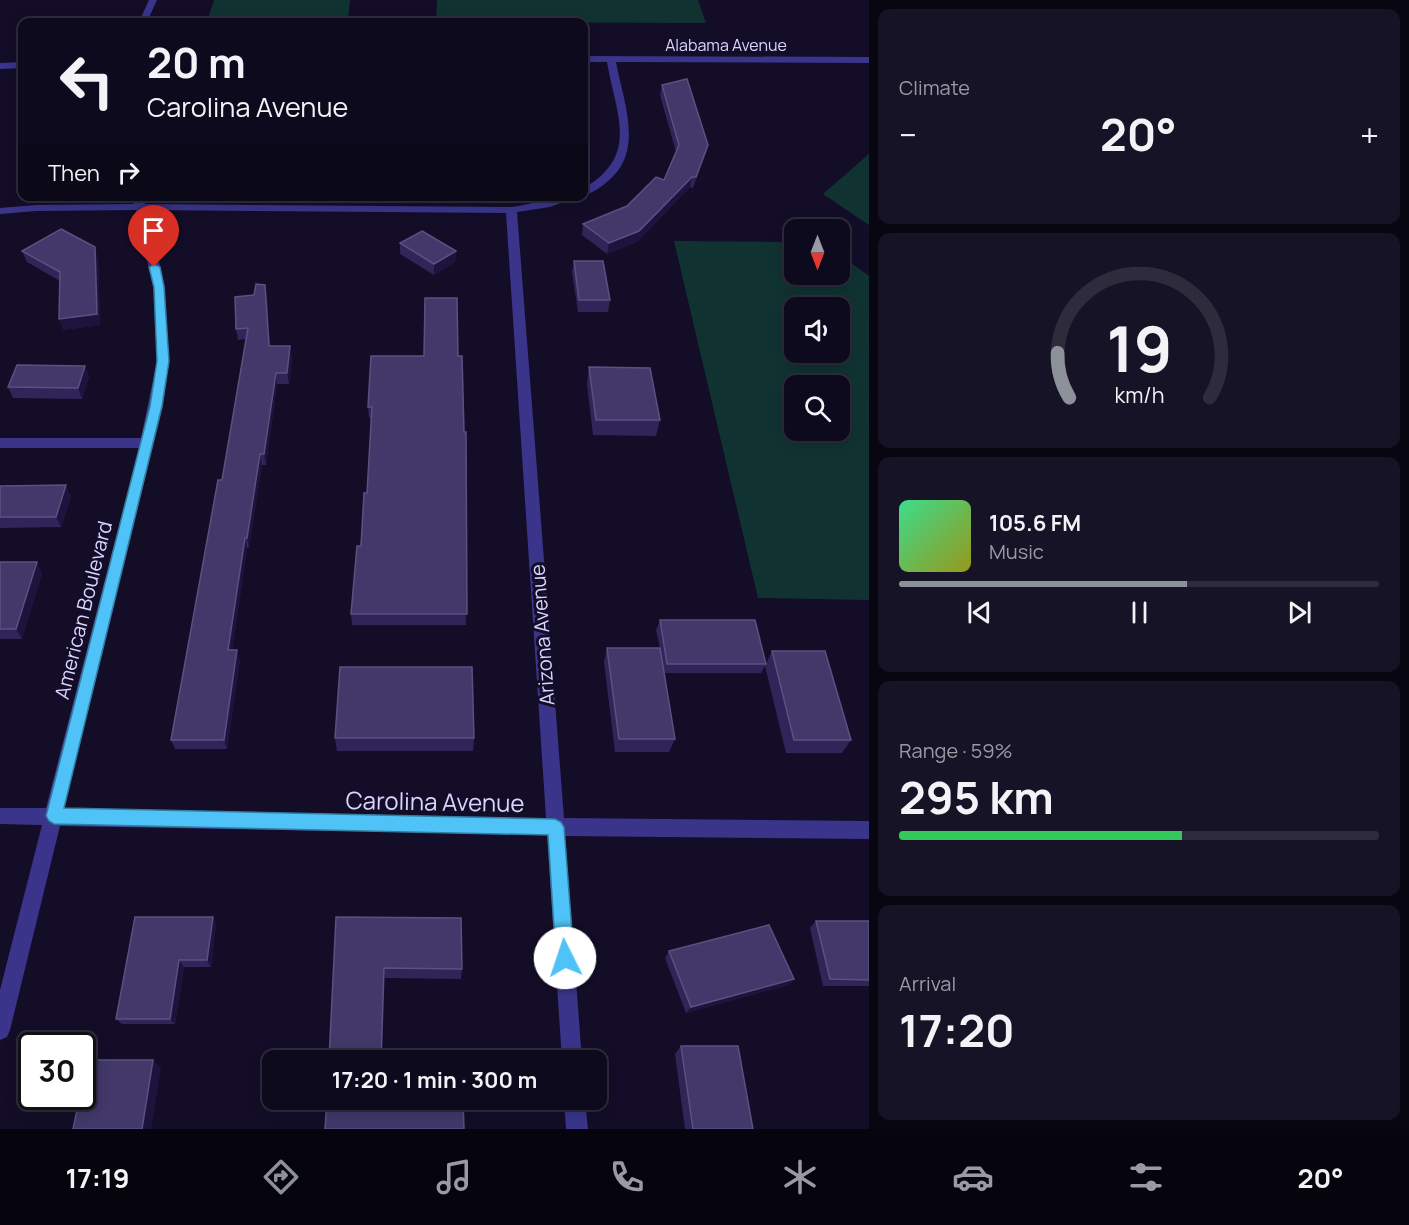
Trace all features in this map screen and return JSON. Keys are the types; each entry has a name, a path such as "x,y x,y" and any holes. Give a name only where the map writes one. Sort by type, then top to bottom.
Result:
{"street":[{"path":"145,18 153,0"},
{"name":"Alabama Avenue","path":"588,59 869,60"},
{"path":"588,189 614,171 623,153 625,138 611,60"},
{"path":"0,66 18,65"},
{"path":"0,211 140,202 511,210 558,201"},
{"name":"American Boulevard","path":"0,1029 156,406 163,361 159,287 140,202"},
{"name":"Arizona Avenue","path":"511,210 571,1050"},
{"path":"0,443 146,443"},
{"name":"Carolina Avenue","path":"0,816 555,827 869,830"},
{"path":"576,1110 577,1129"}],"green space":[{"path":"214,0 350,0 348,18 208,18"},
{"path":"437,0 698,0 706,23 588,23 588,18 436,18"},
{"path":"869,154 869,225 823,194"},
{"path":"674,241 784,242 784,285 850,285 850,262 869,276 869,600 758,598"}],"building":[{"path":"687,79 708,145 696,177 692,177 639,231 609,243 583,224 627,206 656,177 664,180 679,145 662,85"},
{"path":"61,229 95,247 97,314 59,319 60,272 22,251"},
{"path":"422,231 456,251 434,264 400,243"},
{"path":"574,261 603,261 610,300 579,300"},
{"path":"256,284 265,285 269,346 290,346 287,373 276,373 264,454 260,454 247,538 245,538 228,650 237,650 224,740 171,740 218,480 222,480 248,328 236,329 235,297 254,295"},
{"path":"425,298 457,298 458,356 462,356 464,432 466,432 467,614 351,614 357,546 361,546 364,493 367,493 372,407 368,407 371,356 424,356"},
{"path":"17,365 85,366 78,388 8,387"},
{"path":"589,367 650,368 660,420 596,420"},
{"path":"66,485 56,517 0,517 0,486"},
{"path":"0,562 37,562 16,629 0,629"},
{"path":"660,620 755,620 766,664 667,664"},
{"path":"607,648 660,648 675,739 619,739"},
{"path":"772,651 825,651 851,740 794,740"},
{"path":"340,667 472,667 474,738 335,738"},
{"path":"135,917 213,917 207,960 179,960 170,1019 116,1019"},
{"path":"336,917 461,918 462,969 384,968 381,1050 329,1050"},
{"path":"816,921 869,921 869,980 830,979"},
{"path":"769,925 794,979 691,1007 669,951"},
{"path":"681,1046 738,1046 753,1129 693,1129"},
{"path":"96,1060 153,1060 142,1129 73,1129 77,1110 96,1110"},
{"path":"326,1110 463,1110 464,1129 325,1129"}],"route":[{"path":"154,267 159,287 163,361 156,406 54,816 555,827 565,958"}]}
